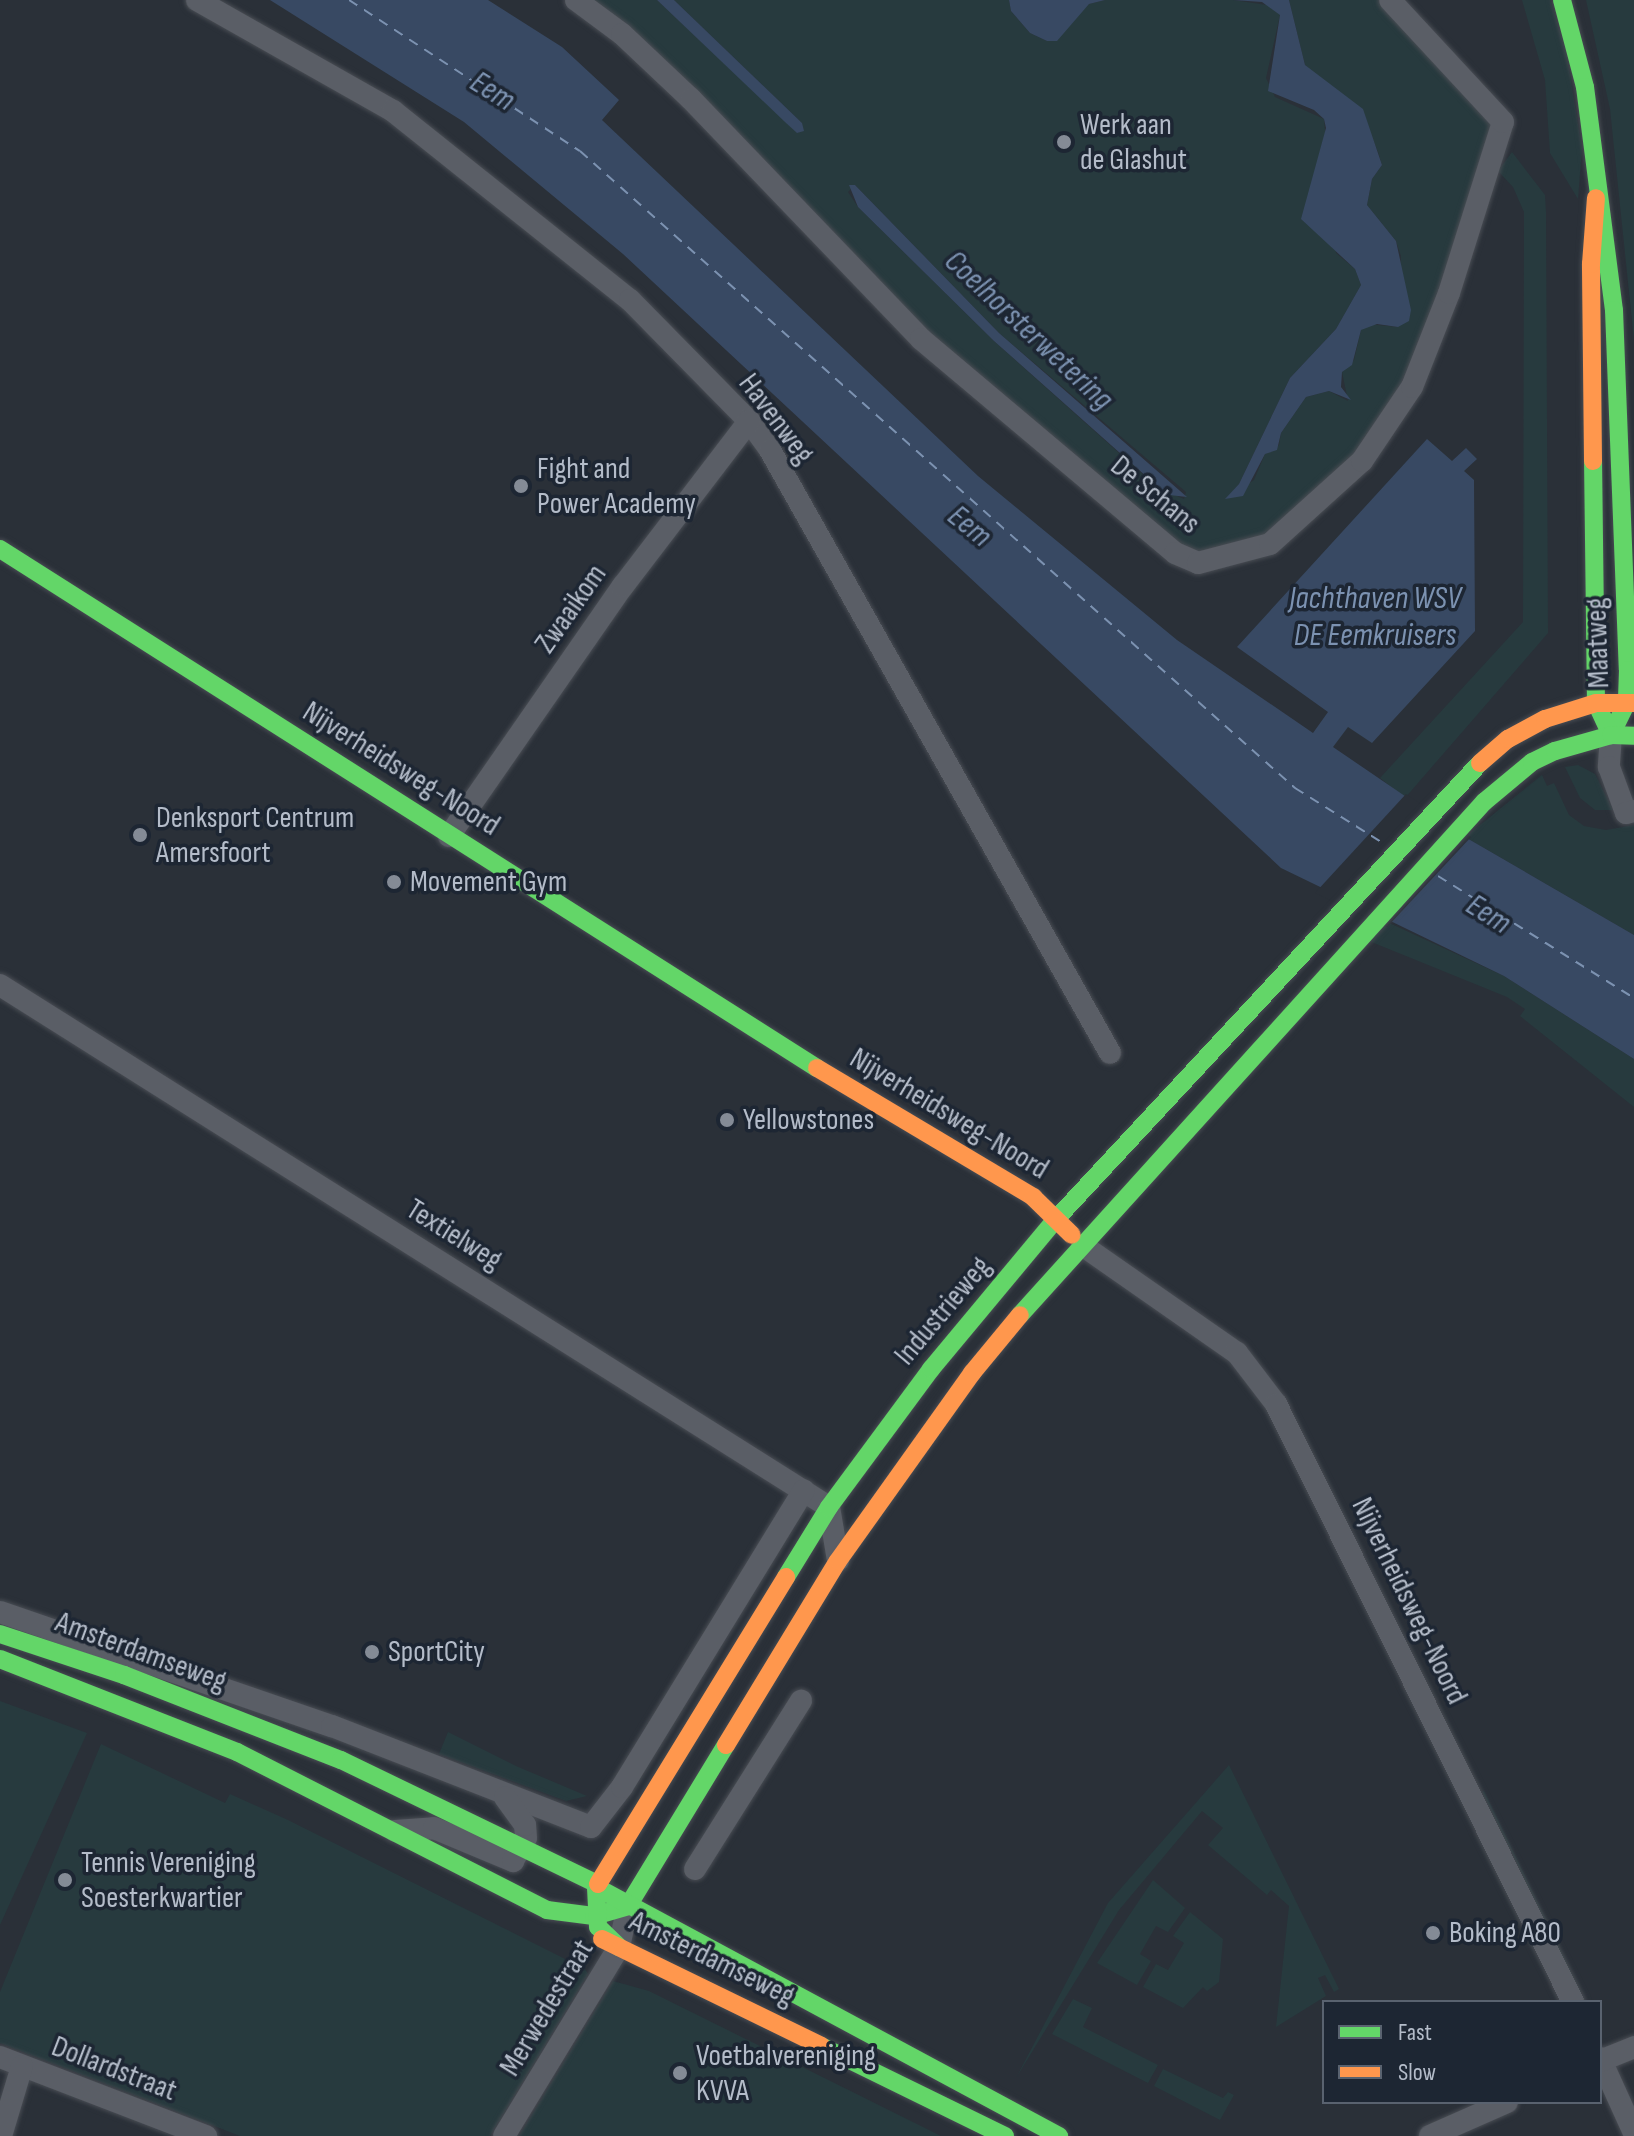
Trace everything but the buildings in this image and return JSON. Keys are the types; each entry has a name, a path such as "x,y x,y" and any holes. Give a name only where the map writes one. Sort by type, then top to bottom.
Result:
{"main road":[{"name":"Maatweg","path":"1562,0 1585,87 1596,198 1611,276 1631,703 1623,736"},
{"name":"Maatweg","path":"1596,198 1591,252 1596,703 1623,736"},
{"name":"Nijverheidsweg-Noord","path":"0,549 864,1098 1033,1197 1082,1245"},
{"name":"Industrieweg","path":"596,1887 829,1507 931,1369 1057,1218 1432,809 1508,739 1545,719 1596,703 1631,703"},
{"name":"Industrieweg","path":"611,1912 757,1694 838,1561 972,1373 1082,1245 1459,828 1532,762 1623,736"},
{"name":"Amsterdamseweg","path":"0,1634 124,1675 341,1760 522,1847 596,1887"},
{"name":"Amsterdamseweg","path":"0,1659 182,1727 394,1831 619,1947 1005,2136"},
{"path":"547,1910 611,1912"},
{"name":"Amsterdamseweg","path":"611,1912 1059,2136"}],"street":[{"name":"Havenweg","path":"197,0 393,111 630,300 749,421 770,450 1110,1053"},
{"name":"De Schans","path":"576,0 622,34 691,99 827,236 911,330 1175,553 1198,563 1270,544 1362,461 1412,387 1449,293 1503,122 1390,0"},
{"name":"Zwaaikom","path":"449,836 638,565 749,421"},
{"path":"1623,736 1609,767 1626,813 1634,811"},
{"name":"Textielweg","path":"0,985 829,1507"},
{"name":"Nijverheidsweg-Noord","path":"1082,1245 1237,1353 1276,1404 1572,2000"},
{"name":"Amsterdamseweg","path":"0,1612 318,1721 505,1797 591,1827 622,1787 804,1490"},
{"path":"829,1507 838,1561"},
{"path":"695,1869 796,1709 757,1694"},
{"path":"394,1831 434,1828 513,1861 522,1847 525,1825 505,1797"},
{"path":"596,1887 611,1912 619,1947"},
{"name":"Merwedestraat","path":"504,2136 619,1947"},
{"path":"1602,2059 1634,2047"},
{"name":"Dollardstraat","path":"0,2057 206,2136"},
{"path":"1602,2064 1634,2133"},
{"path":"1,2136 22,2066"},
{"path":"1430,2136 1502,2104"}],"green space":[{"path":"586,0 657,0 798,133 802,123 674,0 1009,0 1011,11 1030,33 1047,41 1089,4 1105,0 1233,0 1273,6 1280,15 1266,78 1275,97 1324,119 1336,253 1355,269 1361,285 1336,329 1290,378 1239,484 1226,499 1254,480 1265,454 1279,445 1281,433 1306,397 1329,391 1348,401 1342,372 1354,360 1361,330 1368,324 1398,327 1401,256 1396,241 1367,205 1372,179 1382,165 1378,152 1368,128 1305,65 1289,0 1381,0 1484,109 1494,129 1426,341 1383,424 1275,534 1193,555 963,367","holes":["855,185 999,333 1186,492 1184,499 1157,487 994,341 858,207 848,192"]},
{"path":"1522,0 1550,0 1566,51 1582,149 1578,199 1550,153 1545,80"},
{"path":"1586,0 1634,0 1634,340 1610,109"},
{"path":"1512,152 1545,195 1548,633 1405,798 1380,778 1523,622 1524,212 1513,187 1498,171"},
{"path":"1578,765 1595,774 1613,810 1595,810 1580,798 1565,767"},
{"path":"1542,775 1547,786 1554,783 1569,815 1584,826 1606,830 1634,825 1634,935 1465,837"},
{"path":"1385,921 1504,976 1634,1059 1634,1107 1520,1016 1525,1009 1507,997 1369,941"},
{"path":"0,1701 87,1733 0,1925"},
{"path":"448,1732 516,1766 587,1796 566,1801 439,1754"},
{"path":"101,1744 225,1803 230,1794 288,1820 585,1969 588,1974 490,2136 240,2136 0,2043 0,1992"},
{"path":"1229,1765 1339,1989 1334,1992 1325,1975 1318,1978 1326,1996 1276,2027 1289,1906 1271,1890 1267,1895 1208,1845 1223,1828 1202,1811 1119,1910 1016,2078 1108,1903"},
{"path":"1482,1792 1581,1992 1581,1994"},
{"path":"1153,1880 1185,1908 1168,1932 1156,1926 1140,1954 1151,1961 1137,1985 1097,1963"},
{"path":"1190,1912 1223,1939 1219,1982 1207,1991 1203,1987 1183,2008 1143,1987 1156,1964 1168,1970 1184,1943 1173,1936"},
{"name":"Voetbalvereniging KVVA","path":"613,1981 649,1991 941,2136 519,2136"},
{"path":"1073,1999 1092,2008 1083,2027 1158,2065 1148,2083 1052,2034"},
{"path":"1163,2069 1223,2098 1228,2092 1234,2095 1220,2120 1154,2086"}],"water":[{"path":"270,0 488,0 562,47 619,100 602,120 978,476 1177,640 1313,733 1328,712 1237,647 1427,439 1452,461 1466,448 1477,459 1464,471 1474,480 1475,631 1372,743 1348,727 1333,747 1465,837 1634,935 1634,1059 1504,976 1281,868 623,254 464,122"},
{"path":"657,0 674,0 802,123 804,131 797,133"},
{"path":"1009,0 1105,0 1089,4 1057,41 1047,41 1030,33 1011,11"},
{"path":"1233,0 1289,0 1305,65 1363,109 1382,165 1372,179 1367,205 1396,241 1411,310 1409,321 1398,327 1377,324 1361,330 1352,365 1342,372 1341,387 1351,400 1329,391 1306,397 1281,433 1277,450 1265,454 1243,496 1225,499 1239,484 1290,378 1336,329 1361,285 1355,269 1301,219 1326,128 1324,119 1314,110 1268,91 1280,15 1262,2"},
{"path":"849,185 855,185 999,333 1187,497 1169,495 1157,486 994,341 858,207"}],"pier":[{"path":"1406,794 1471,837 1387,927 1315,893"}],"ferry route":[{"path":"349,0 580,151 1295,788 1381,842"},
{"path":"1438,876 1634,998"}],"traffic: fast":[{"path":"1562,0 1585,87 1614,310 1628,670 1627,702 1611,735 1596,703 1593,461"},
{"path":"0,549 817,1068"},
{"path":"1020,1315 1484,802 1532,762 1555,751 1611,735 1634,736"},
{"path":"786,1577 829,1507 931,1369 1057,1218 1480,763"},
{"path":"0,1634 124,1675 341,1760 598,1884"},
{"path":"0,1659 237,1752 547,1910 594,1916 628,1906 726,1745"},
{"path":"619,1947 598,1927 596,1887 1059,2136"},
{"path":"821,2046 1005,2136"}],"traffic: slow":[{"path":"1593,461 1591,264 1596,198"},
{"path":"1480,763 1508,739 1545,719 1596,703 1634,703"},
{"path":"817,1068 1033,1197 1072,1235"},
{"path":"726,1745 838,1561 972,1373 1020,1315"},
{"path":"598,1884 786,1577"},
{"path":"602,1939 821,2046"}],"place":[{"name":"Werk aan de Glashut","path":"1064,142"},
{"name":"Fight and Power Academy","path":"521,486"},
{"name":"Denksport Centrum Amersfoort","path":"140,835"},
{"name":"Movement Gym","path":"394,882"},
{"name":"Yellowstones","path":"727,1120"},
{"name":"SportCity","path":"372,1652"},
{"name":"Tennis Vereniging Soesterkwartier","path":"65,1880"},
{"name":"Boking A80","path":"1433,1933"},
{"name":"Voetbalvereniging KVVA","path":"680,2073"}],"water label":[{"name":"Eem","path":"492,92"},
{"name":"Coelhorsterwetering","path":"1028,331"},
{"name":"Eem","path":"969,527"},
{"name":"Jachthaven WSV DE Eemkruisers","path":"1375,618"},
{"name":"Eem","path":"1488,915"}]}
